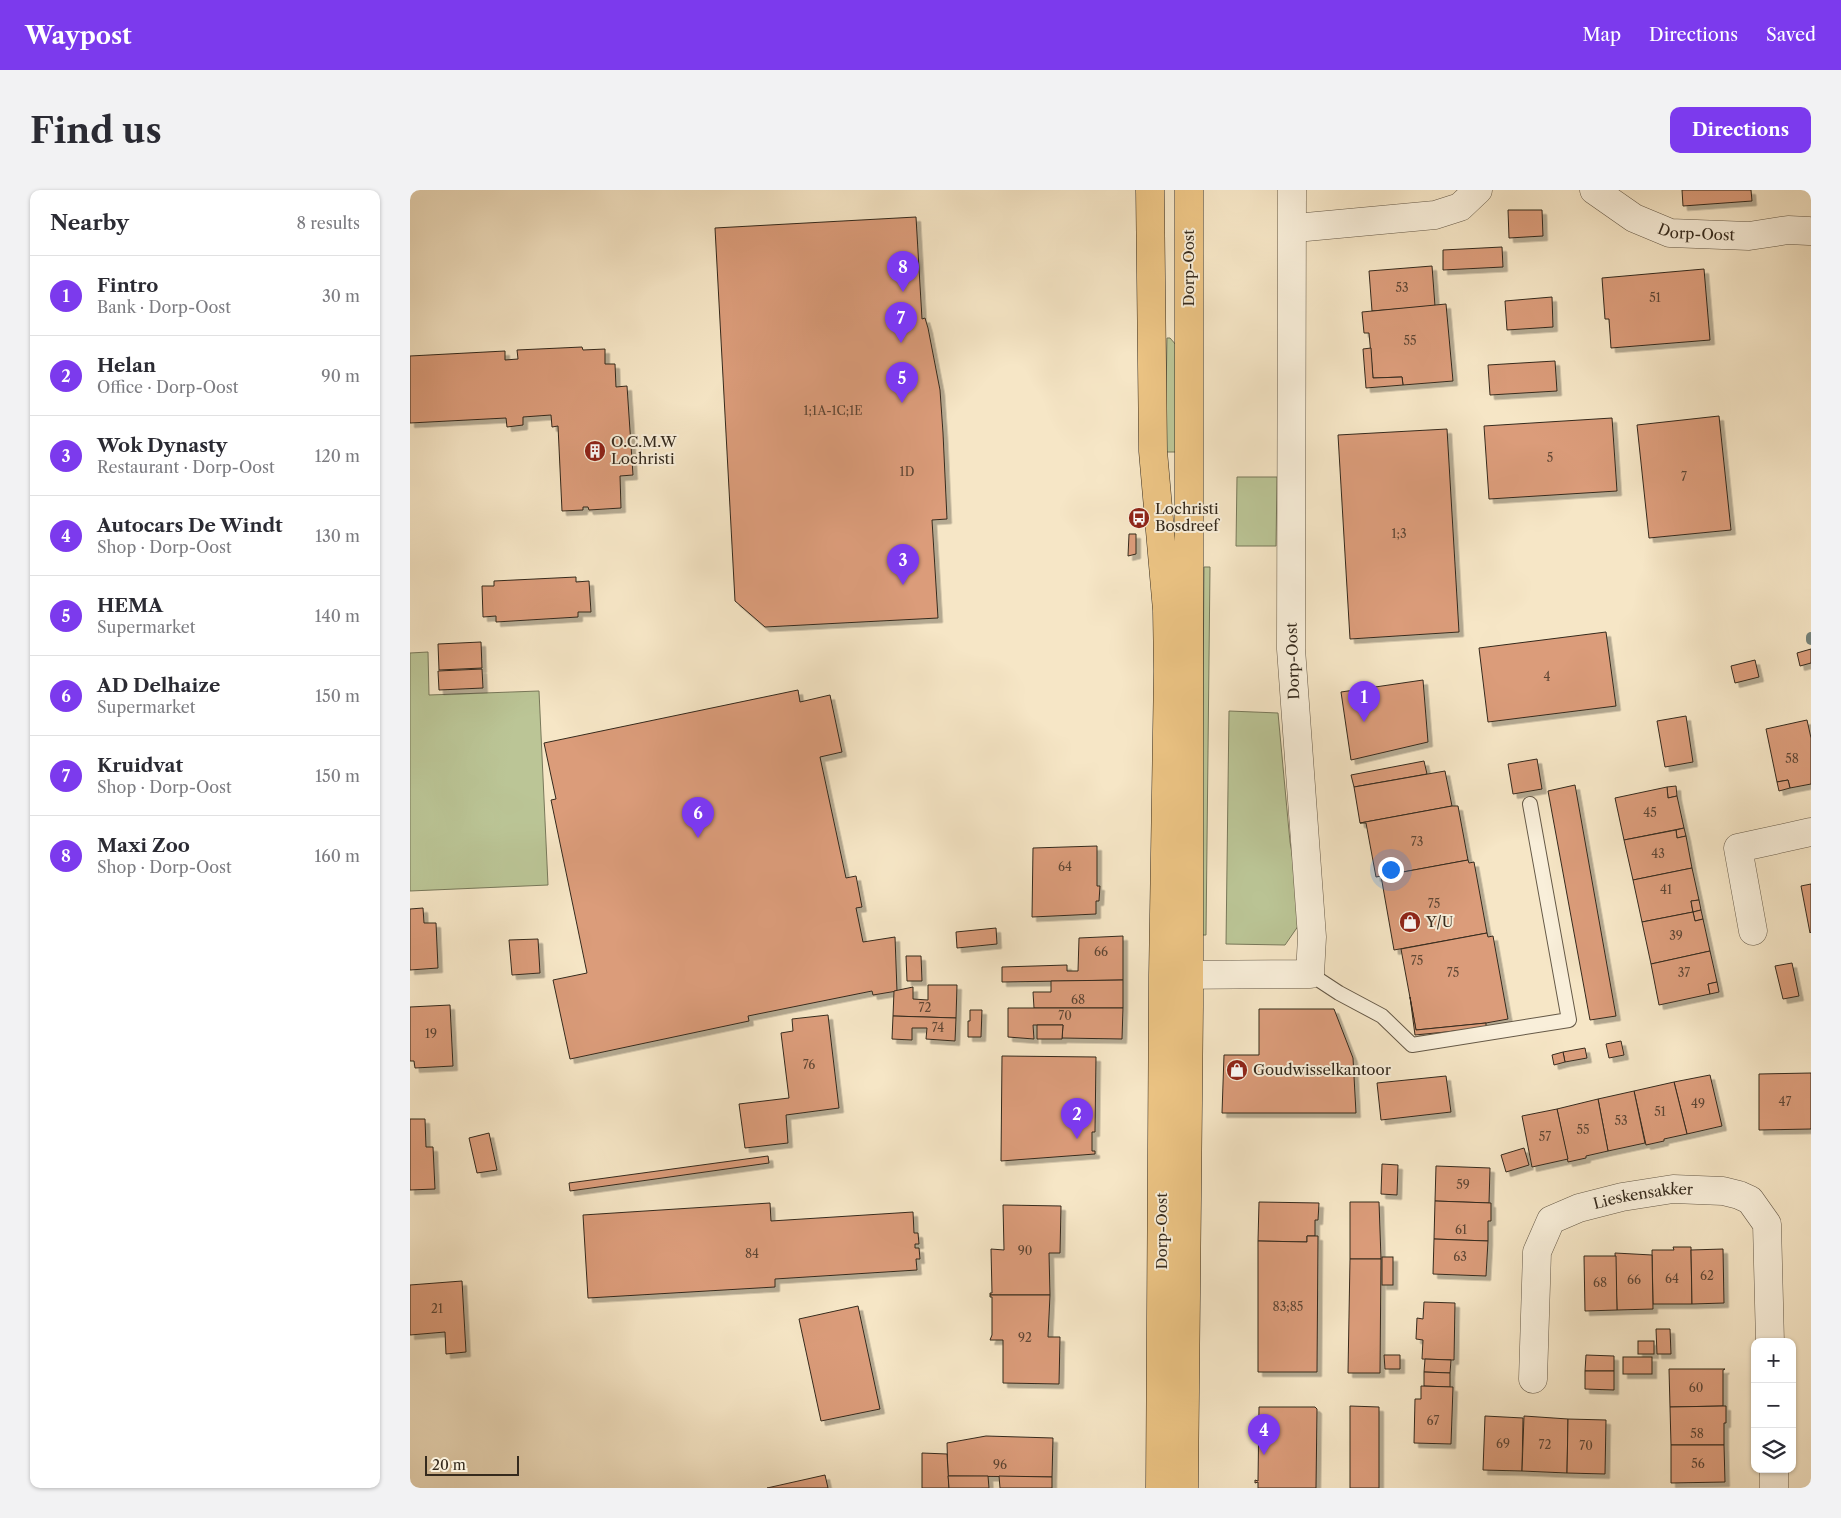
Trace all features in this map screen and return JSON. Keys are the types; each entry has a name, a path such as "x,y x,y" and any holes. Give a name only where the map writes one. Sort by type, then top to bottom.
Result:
{"main road":[{"name":"Dorp-Oost","path":"1150,190 1153,451 1167,610 1176,975 1184,1488"},
{"name":"Dorp-Oost","path":"1160,1488 1176,975 1189,190"}],"street":[{"name":"Dorp-Oost","path":"1292,190 1291,649 1312,937 1310,974"},
{"path":"1292,227 1435,215 1460,207 1478,190"},
{"name":"Dorp-Oost","path":"1594,190 1634,218 1670,233 1749,236 1788,230 1809,231"},
{"path":"1753,931 1738,848 1811,832"},
{"path":"1176,975 1310,974"},
{"name":"Lieskensakker","path":"1533,1379 1538,1252 1551,1220 1579,1208 1631,1196 1673,1189 1723,1191 1750,1200 1767,1224 1770,1338"},
{"path":"1774,1473 1774,1488"}],"lane":[{"path":"1310,974 1339,993 1382,1016 1412,1045 1569,1020 1530,804"}],"green space":[{"path":"1167,338 1170,338 1177,346 1177,452 1165,452"},
{"path":"1237,477 1277,477 1276,546 1236,546"},
{"path":"1204,567 1210,567 1206,935 1201,935"},
{"path":"428,652 429,695 539,691 548,885 410,891 410,653"},
{"path":"1229,711 1278,713 1290,842 1303,919 1285,945 1226,944"}],"building":[{"path":"1682,190 1751,190 1752,201 1683,206"},
{"path":"1508,210 1542,210 1543,236 1509,238"},
{"path":"916,217 922,319 925,318 928,328 940,390 943,433 947,519 932,520 938,618 765,627 735,601 715,228"},
{"path":"1502,247 1503,267 1443,270 1443,250"},
{"path":"1432,266 1435,306 1372,311 1369,271"},
{"path":"1704,269 1710,340 1611,348 1609,319 1605,319 1602,278"},
{"path":"1552,297 1553,327 1507,330 1505,301"},
{"path":"1446,304 1453,381 1403,385 1402,377 1373,378 1369,333 1364,333 1362,312"},
{"name":"O.C.M.W Lochristi","path":"582,347 583,350 605,349 605,364 615,364 616,387 627,386 633,475 620,476 621,508 589,510 588,507 583,507 583,510 562,511 558,426 552,427 551,415 523,417 523,425 507,427 506,418 410,423 410,356 505,351 505,360 518,359 517,350"},
{"path":"1371,348 1373,378 1402,377 1403,385 1366,388 1363,349"},
{"path":"1555,361 1557,391 1490,395 1488,365"},
{"path":"1719,416 1731,530 1649,538 1637,425"},
{"path":"1612,418 1617,491 1489,499 1484,426"},
{"path":"1447,429 1459,632 1350,639 1338,435"},
{"path":"1129,534 1136,534 1136,554 1128,556"},
{"path":"576,577 576,582 589,581 591,612 578,612 578,617 496,622 496,616 483,617 482,586 494,586 494,581"},
{"path":"1606,632 1616,706 1488,722 1479,648"},
{"path":"481,642 482,668 439,670 438,644"},
{"path":"1811,649 1811,663 1800,666 1797,653"},
{"path":"1755,660 1759,677 1735,683 1731,666"},
{"path":"482,669 483,688 439,690 438,671"},
{"path":"1423,680 1428,742 1351,760 1341,692"},
{"path":"798,690 800,702 830,695 842,752 820,757 846,878 856,876 862,907 856,908 863,942 895,937 897,991 873,995 872,991 748,1016 749,1021 570,1059 553,980 587,973 551,800 556,799 544,743"},
{"path":"1686,716 1693,762 1665,767 1657,721"},
{"path":"1807,720 1811,738 1811,784 1790,788 1788,780 1777,782 1766,729"},
{"path":"1537,759 1542,789 1513,794 1508,764"},
{"path":"1424,761 1427,774 1354,787 1351,775"},
{"path":"1445,771 1452,806 1360,823 1354,787"},
{"path":"1788,780 1790,788 1779,791 1777,782"},
{"path":"1575,785 1616,1016 1590,1020 1548,791"},
{"path":"1676,786 1677,796 1668,798 1667,787"},
{"path":"1667,787 1668,798 1677,796 1684,828 1624,840 1615,798"},
{"path":"1458,806 1468,860 1376,877 1366,823 1360,823"},
{"path":"1684,828 1686,836 1677,838 1676,830"},
{"path":"1676,830 1677,838 1686,836 1692,868 1633,880 1624,840"},
{"path":"1097,846 1097,886 1100,886 1099,901 1096,901 1096,914 1032,917 1033,848"},
{"path":"1468,860 1469,863 1474,862 1487,933 1394,950 1381,876"},
{"path":"1692,868 1699,900 1691,901 1693,912 1642,922 1633,880"},
{"path":"1811,884 1811,932 1810,933 1801,886"},
{"path":"1699,900 1701,910 1693,912 1691,901"},
{"path":"423,908 424,923 436,923 438,968 410,970 410,909"},
{"path":"1701,910 1703,919 1695,921 1693,912"},
{"path":"1693,912 1695,921 1703,919 1710,951 1651,964 1642,922"},
{"path":"996,928 997,944 957,948 956,932"},
{"path":"1487,933 1488,937 1493,936 1508,1019 1416,1030 1401,949"},
{"path":"1123,936 1123,980 1002,982 1002,967 1067,965 1067,971 1078,971 1079,938"},
{"path":"538,939 540,973 512,975 509,940"},
{"path":"1710,951 1717,982 1708,984 1710,994 1659,1005 1651,964"},
{"path":"906,956 921,956 922,981 907,981"},
{"path":"1792,963 1799,996 1783,999 1775,966"},
{"path":"1123,980 1123,1008 1034,1008 1033,992 1051,992 1051,981"},
{"path":"1717,982 1719,992 1710,994 1708,984"},
{"path":"928,985 957,985 956,1018 893,1016 894,991 913,987 913,999 928,1000"},
{"path":"1410,997 1416,1030 1486,1023 1486,1028 1415,1035"},
{"path":"450,1005 453,1066 415,1068 414,1061 410,1061 410,1007"},
{"path":"1008,1008 1123,1008 1122,1039 1062,1038 1063,1025 1033,1025 1034,1039 1008,1037"},
{"path":"1259,1009 1334,1009 1353,1058 1356,1113 1222,1113 1224,1055 1259,1055"},
{"path":"970,1010 982,1010 981,1037 968,1037"},
{"path":"828,1015 839,1108 786,1115 788,1143 745,1148 739,1104 789,1098 781,1033 793,1031 792,1019"},
{"path":"893,1016 956,1018 955,1041 926,1039 927,1028 912,1028 912,1040 892,1039"},
{"path":"1037,1025 1063,1025 1062,1039 1037,1039"},
{"path":"1621,1041 1624,1055 1609,1058 1606,1044"},
{"path":"1585,1048 1587,1058 1565,1062 1563,1052"},
{"path":"1563,1052 1565,1062 1554,1065 1552,1055"},
{"path":"1002,1056 1096,1057 1095,1132 1092,1132 1092,1151 1095,1151 1095,1154 1001,1161"},
{"path":"1811,1073 1811,1129 1759,1130 1759,1074"},
{"path":"1710,1075 1722,1126 1687,1134 1674,1082"},
{"path":"1446,1076 1451,1112 1381,1120 1377,1083"},
{"path":"1674,1082 1687,1134 1646,1145 1634,1091"},
{"path":"1634,1091 1645,1143 1608,1151 1598,1099"},
{"path":"1598,1099 1608,1151 1568,1162 1557,1109"},
{"path":"1557,1109 1568,1159 1532,1167 1522,1116"},
{"path":"410,1119 425,1119 426,1147 433,1147 435,1189 410,1190"},
{"path":"489,1133 497,1170 477,1173 469,1138"},
{"path":"1524,1148 1529,1165 1506,1172 1501,1155"},
{"path":"768,1156 769,1163 570,1191 569,1183"},
{"path":"1382,1164 1398,1165 1397,1195 1381,1194"},
{"path":"1436,1166 1490,1168 1489,1203 1435,1201"},
{"path":"1435,1201 1491,1203 1491,1221 1488,1221 1488,1241 1434,1239"},
{"path":"1259,1202 1319,1203 1318,1220 1315,1220 1315,1236 1307,1236 1307,1242 1258,1241"},
{"path":"1350,1202 1379,1202 1381,1259 1350,1259"},
{"path":"770,1203 771,1221 913,1212 914,1233 918,1233 919,1244 915,1244 915,1248 919,1248 920,1259 916,1259 917,1270 775,1279 775,1287 588,1298 583,1215"},
{"path":"1003,1205 1061,1206 1060,1253 1049,1253 1050,1295 990,1295 992,1293 991,1249 1004,1250"},
{"path":"1307,1236 1318,1236 1317,1372 1258,1372 1258,1241 1307,1242"},
{"path":"1434,1239 1488,1241 1486,1276 1433,1274"},
{"path":"1673,1247 1691,1247 1692,1304 1653,1304 1652,1250 1674,1250"},
{"path":"1723,1249 1724,1303 1692,1304 1691,1250"},
{"path":"1615,1253 1652,1255 1653,1309 1617,1310"},
{"path":"1584,1256 1616,1256 1617,1310 1585,1311"},
{"path":"1382,1257 1393,1257 1393,1285 1382,1285"},
{"path":"1350,1259 1381,1259 1380,1373 1348,1373"},
{"path":"462,1281 466,1352 446,1354 445,1332 410,1335 410,1285"},
{"path":"990,1295 1050,1295 1048,1337 1060,1337 1059,1384 1003,1383 1003,1340 990,1340 992,1335 992,1297"},
{"path":"1424,1302 1455,1303 1454,1360 1422,1359 1423,1340 1416,1339 1417,1318 1423,1319"},
{"path":"858,1306 880,1409 821,1421 799,1319"},
{"path":"1656,1329 1670,1329 1671,1354 1657,1354"},
{"path":"1638,1341 1654,1341 1654,1354 1638,1354"},
{"path":"1384,1355 1400,1355 1400,1369 1385,1369"},
{"path":"1586,1355 1614,1356 1614,1371 1585,1371"},
{"path":"1623,1357 1652,1357 1652,1374 1623,1374"},
{"path":"1425,1359 1451,1360 1450,1373 1424,1372"},
{"path":"1669,1369 1725,1369 1723,1370 1723,1406 1670,1407"},
{"path":"1585,1371 1614,1371 1614,1390 1585,1389"},
{"path":"1424,1372 1450,1373 1450,1387 1424,1386"},
{"path":"1421,1386 1453,1387 1451,1444 1414,1443 1415,1399 1421,1399"},
{"path":"1350,1406 1379,1407 1379,1488 1350,1488"},
{"path":"1726,1406 1724,1445 1671,1445 1670,1407"},
{"path":"1259,1407 1315,1407 1317,1409 1316,1488 1258,1488 1258,1482 1255,1483 1255,1480 1258,1481"},
{"path":"1485,1416 1523,1418 1522,1471 1483,1470"},
{"path":"1524,1416 1568,1419 1567,1473 1522,1471"},
{"path":"1568,1419 1606,1420 1605,1474 1567,1473"},
{"path":"986,1436 1053,1438 1052,1477 948,1476 947,1443"},
{"path":"1671,1445 1724,1445 1725,1482 1671,1483"},
{"path":"922,1453 947,1454 949,1488 922,1488"},
{"path":"825,1475 828,1488 767,1488"},
{"path":"948,1476 988,1476 989,1488 949,1488"},
{"path":"999,1476 1052,1477 1052,1488 1000,1488"}],"place":[{"name":"Maxi Zoo","path":"903,292"},
{"name":"Kruidvat","path":"901,343"},
{"name":"HEMA","path":"902,403"},
{"name":"O.C.M.W Lochristi","path":"595,451"},
{"name":"Lochristi Bosdreef","path":"1139,518"},
{"name":"Wok Dynasty","path":"903,585"},
{"name":"Fintro","path":"1364,722"},
{"name":"AD Delhaize","path":"698,838"},
{"name":"Y/U","path":"1410,922"},
{"name":"Goudwisselkantoor","path":"1237,1070"},
{"name":"Helan","path":"1077,1139"},
{"name":"Autocars De Windt","path":"1264,1455"}]}
